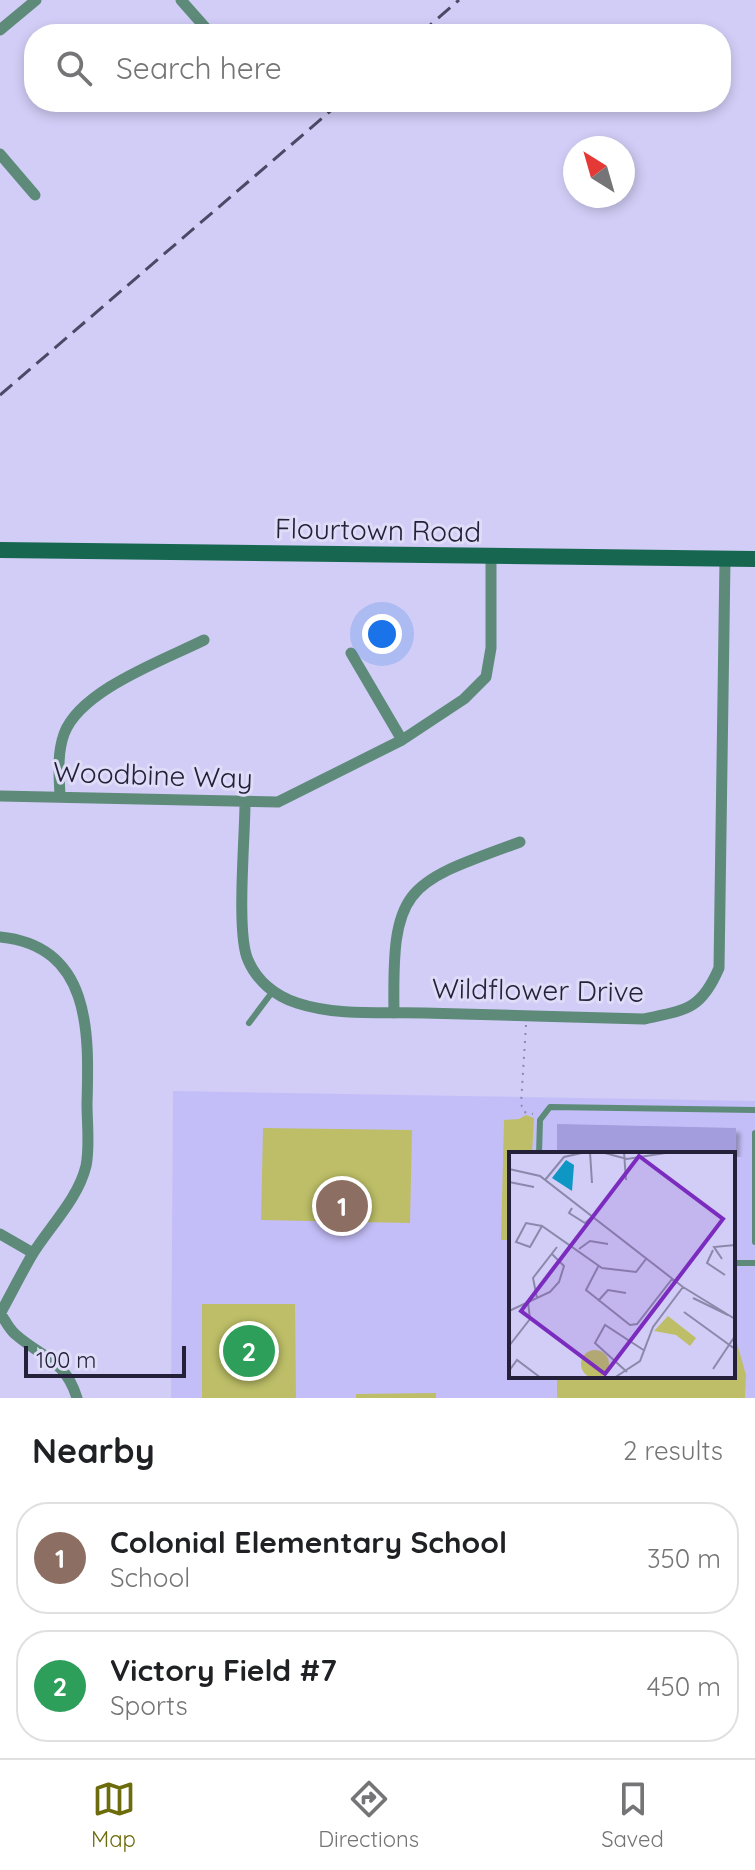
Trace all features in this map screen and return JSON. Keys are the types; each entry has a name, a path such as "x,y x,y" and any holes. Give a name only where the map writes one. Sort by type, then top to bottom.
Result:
{"main road":[{"name":"Flourtown Road","path":"0,550 755,559"}],"street":[{"path":"0,30 36,0"},
{"path":"181,0 202,24"},
{"path":"0,154 35,195"},
{"name":"Woodbine Way","path":"0,796 278,802 402,740 464,699 486,677 491,648 491,558"},
{"name":"Wildflower Drive","path":"245,803 241,940 248,962 262,983 298,1004 394,1013 644,1019 684,1011 700,1002 719,968 725,560"},
{"path":"60,795 58,763 64,732 90,700 204,640"},
{"path":"351,653 402,740"},
{"path":"394,1013 393,952 398,921 406,900 454,866 520,842"},
{"path":"0,937 51,953 76,988 87,1024 86,1165 73,1195 33,1253 0,1313 14,1334 53,1358 72,1381 77,1398"},
{"path":"0,1234 33,1253"}],"lane":[{"path":"249,1023 273,991"},
{"path":"539,1152 540,1120 550,1107 755,1110"},
{"path":"755,1133 755,1242"}],"path":[{"path":"526,1016 521,1104 524,1112 537,1114"}],"shaded area":[{"path":"173,1091 755,1101 755,1398 171,1398"},
{"path":"526,1115 534,1118 532,1152 509,1152 509,1240 501,1240 504,1120"},
{"path":"263,1128 412,1130 410,1223 261,1220"},
{"path":"202,1304 295,1304 296,1398 202,1398"},
{"path":"735,1336 746,1375 745,1398 557,1398 557,1378 735,1378"},
{"path":"436,1393 436,1398 356,1398 356,1394"}],"building":[{"path":"557,1124 736,1128 735,1154 557,1152"}],"railway":[{"path":"431,24 459,0"},
{"path":"0,395 329,112"}],"place":[{"name":"Colonial Elementary School","path":"342,1206"},
{"name":"Victory Field #7","path":"249,1351"}]}
